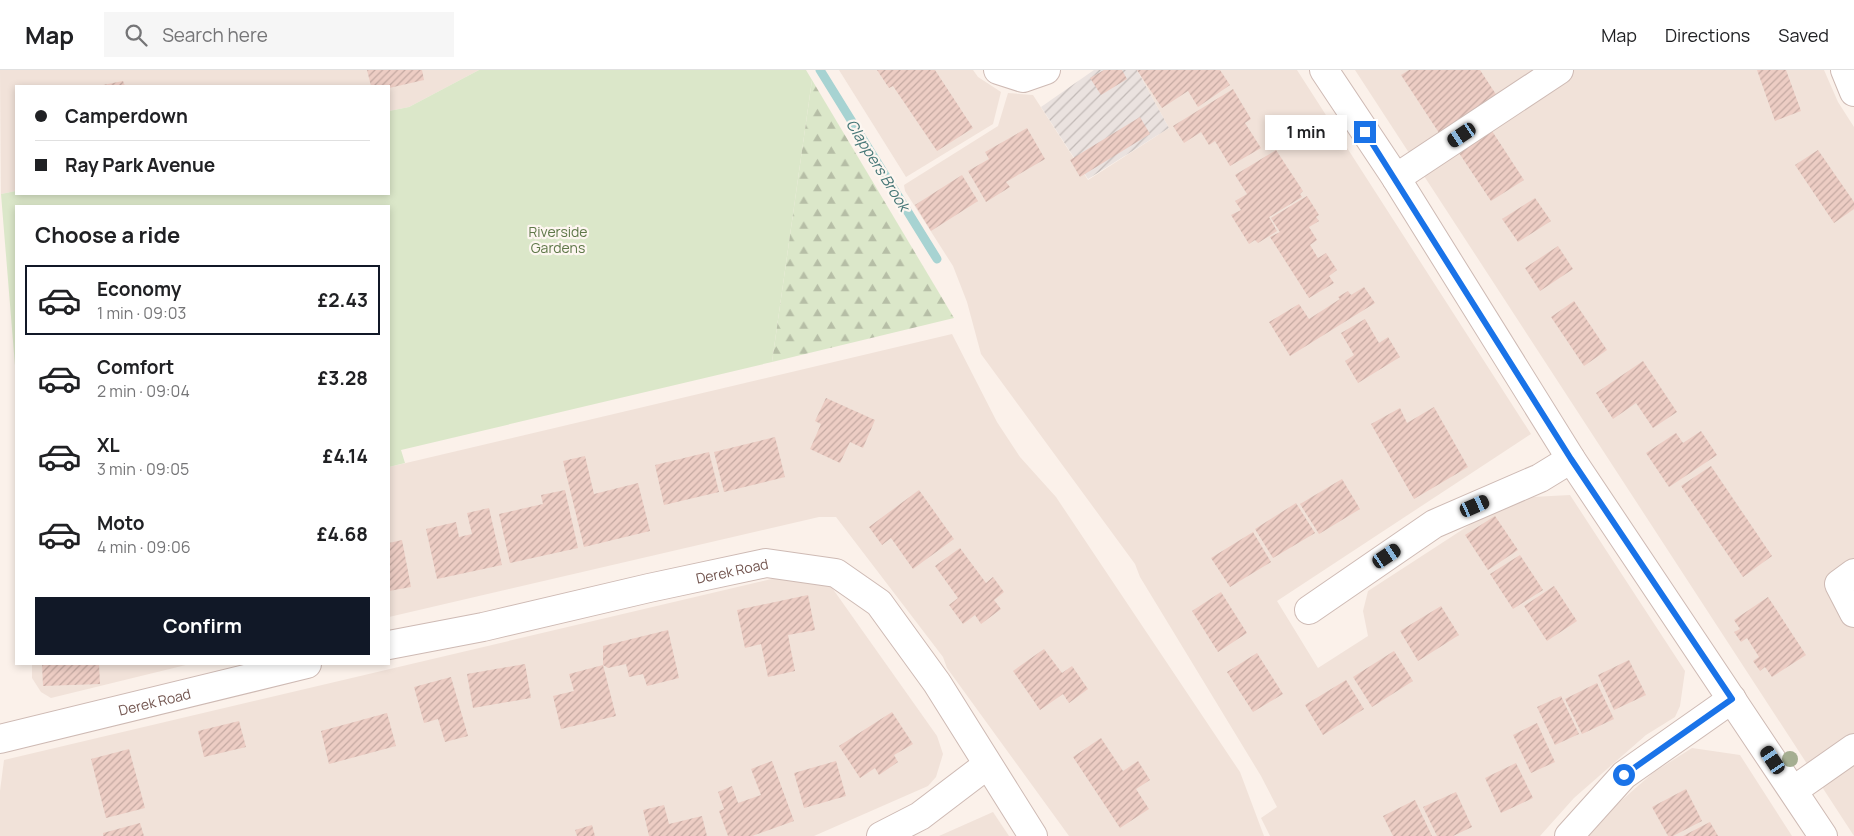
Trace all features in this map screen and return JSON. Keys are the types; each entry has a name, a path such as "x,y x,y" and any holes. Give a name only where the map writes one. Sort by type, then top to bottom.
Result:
{"street":[{"path":"998,70 1023,78 1046,70"},
{"path":"1324,70 1396,178 1571,459 1823,836"},
{"path":"1396,178 1559,70"},
{"path":"1846,70 1854,92"},
{"path":"1309,610 1434,524 1540,478 1571,459"},
{"name":"Derek Road","path":"390,645 483,627 766,563 836,573 879,603 937,683 1033,836"},
{"path":"1854,573 1839,584 1854,612"},
{"name":"Derek Road","path":"0,739 303,665"},
{"path":"1569,836 1624,775 1732,699"},
{"path":"1794,790 1854,748"},
{"path":"881,836 920,816 987,765"}],"shaded area":[{"path":"0,70 479,70 409,107 390,111 390,85 15,85 15,191 1,194"},
{"path":"839,70 973,70 978,77 1001,92 993,124 906,177"},
{"path":"1094,70 1137,70 1169,128 1088,179 1041,107"},
{"path":"1137,70 1297,70 1531,434 1277,601 1318,668 1368,636 1363,611 1368,591 1505,502 1532,497 1570,495 1685,671 1680,706 1675,717 1646,735 1574,798 1540,836 1270,836 1261,818 1277,807 1261,776 1140,577 1135,564 981,354 967,302 953,266 905,191 904,185 998,126 1008,93 1033,95 1088,180 1169,128"},
{"path":"1355,70 1824,70 1838,102 1854,127 1854,836"},
{"path":"952,334 997,422 1020,457 1056,497 1240,772 1264,836 1069,836 947,668 943,657 836,517 819,517 390,617 390,467"},
{"path":"818,568 937,736 943,754 936,777 928,786 814,836 0,836 0,791 4,760"},
{"path":"32,665 186,665 51,698 41,692 32,678"},
{"path":"1692,748 1740,755 1792,836 1588,836 1615,806 1654,772"},
{"path":"993,812 1009,836 939,836"}],"green space":[{"name":"Riverside Gardens","path":"479,70 806,70 812,80 772,362 401,450 405,463 390,467 390,205 15,205 15,366 1,194 15,191 15,195 390,195 390,111 409,107"},
{"path":"812,80 954,318 772,362"}],"building":[{"path":"367,70 422,70 424,80 390,88 390,85 371,85"},
{"path":"877,70 935,70 973,128 937,151 893,86 889,88"},
{"path":"1104,70 1122,70 1127,79 1101,95 1090,78"},
{"path":"1137,70 1220,70 1230,85 1198,107 1188,91 1162,108"},
{"path":"1409,70 1480,70 1501,102 1443,139 1401,75"},
{"path":"1757,70 1786,70 1801,111 1775,121"},
{"path":"123,81 125,85 103,85"},
{"path":"1233,89 1251,119 1245,123 1261,148 1230,166 1215,141 1209,145 1201,132 1184,143 1173,126"},
{"path":"1140,117 1150,134 1080,177 1070,160"},
{"path":"1027,128 1045,159 1006,182 1010,187 986,202 968,171 989,159 985,152"},
{"path":"1492,131 1524,180 1491,201 1459,153"},
{"path":"1276,150 1303,191 1300,194 1302,197 1269,217 1277,231 1258,243 1255,240 1249,244 1231,215 1241,210 1235,201 1247,194 1235,175"},
{"path":"1818,150 1854,202 1854,209 1834,223 1795,165"},
{"path":"962,175 978,201 931,231 915,205"},
{"path":"1307,196 1319,215 1316,217 1319,221 1309,227 1317,240 1310,245 1318,258 1326,253 1337,270 1329,276 1334,283 1309,298 1270,237 1280,232 1271,218"},
{"path":"1535,198 1551,221 1518,242 1502,219"},
{"path":"1558,246 1573,269 1540,291 1525,268"},
{"path":"1364,287 1375,303 1290,356 1269,322 1299,304 1309,319 1340,299 1338,297 1348,291 1351,295"},
{"path":"1574,301 1607,350 1584,366 1551,317"},
{"path":"1365,319 1379,343 1388,337 1400,357 1358,383 1345,361 1354,355 1341,333"},
{"path":"1643,361 1677,412 1653,428 1636,403 1613,419 1596,393"},
{"path":"826,398 875,420 863,448 850,442 840,463 810,449 821,424 815,421"},
{"path":"1434,407 1468,467 1414,499 1371,424 1400,408 1407,423"},
{"path":"1701,431 1717,455 1669,487 1646,453 1676,433 1683,443"},
{"path":"775,437 785,477 724,492 714,452"},
{"path":"709,452 719,492 664,505 655,465"},
{"path":"585,456 594,494 638,483 650,531 584,547 563,461"},
{"path":"1711,466 1772,556 1743,577 1681,486"},
{"path":"1342,479 1360,509 1319,534 1300,504"},
{"path":"565,490 578,548 510,563 499,514 543,504 541,495"},
{"path":"919,490 954,539 913,569 891,538 882,545 869,527"},
{"path":"1296,503 1315,533 1273,558 1255,529"},
{"path":"489,508 502,565 437,579 426,529 456,522 459,537 472,534 467,513"},
{"path":"1495,516 1518,550 1488,570 1465,535"},
{"path":"1253,532 1271,562 1230,587 1211,558"},
{"path":"402,540 411,587 390,591 390,543"},
{"path":"960,548 986,583 993,577 1004,592 994,600 1001,609 981,624 975,615 963,624 949,605 958,598 935,566"},
{"path":"1520,555 1543,590 1513,609 1490,574"},
{"path":"1554,586 1577,621 1547,641 1524,606"},
{"path":"1221,592 1247,633 1218,652 1192,611"},
{"path":"808,595 815,630 788,635 795,671 768,677 761,644 745,648 737,610"},
{"path":"1768,597 1806,655 1772,677 1765,667 1760,671 1753,661 1759,657 1747,638 1741,642 1734,632 1740,629 1734,620"},
{"path":"1441,606 1459,635 1418,661 1400,631"},
{"path":"668,630 679,678 647,686 643,674 629,677 626,664 608,668 603,665 603,646"},
{"path":"1044,649 1062,673 1072,666 1088,689 1069,703 1063,694 1040,710 1013,671"},
{"path":"1394,651 1413,681 1372,707 1353,677"},
{"path":"1257,653 1283,694 1253,712 1227,672"},
{"path":"1629,660 1646,695 1614,710 1598,675"},
{"path":"525,664 531,698 473,708 467,674"},
{"path":"42,665 99,665 100,684 43,686"},
{"path":"603,665 616,716 561,729 553,696 574,691 569,674"},
{"path":"451,677 468,736 445,742 438,719 424,723 414,687"},
{"path":"1346,680 1364,709 1323,735 1305,705"},
{"path":"1597,683 1614,719 1582,734 1565,699"},
{"path":"1561,696 1579,734 1555,745 1537,707"},
{"path":"892,712 913,744 894,755 898,762 879,775 875,768 860,778 839,746"},
{"path":"387,713 396,746 329,764 321,731"},
{"path":"239,721 246,747 204,757 198,731"},
{"path":"1537,723 1555,762 1531,773 1513,735"},
{"path":"1101,738 1123,771 1138,761 1150,780 1136,789 1149,809 1120,828 1073,757"},
{"path":"129,749 145,808 106,818 91,759"},
{"path":"772,761 794,821 752,836 728,836 719,811 724,809 718,792 732,786 738,803 761,795 751,769"},
{"path":"836,761 846,796 804,808 794,773"},
{"path":"1516,763 1533,798 1501,813 1485,778"},
{"path":"1686,789 1702,821 1673,836 1668,836 1652,807"},
{"path":"1456,792 1472,827 1453,836 1437,836 1423,807"},
{"path":"1415,800 1432,836 1393,836 1383,816"},
{"path":"664,805 669,824 702,816 707,836 649,836 643,810"},
{"path":"1710,822 1718,836 1683,836"},
{"path":"140,823 144,836 103,836 103,833"},
{"path":"592,825 595,836 577,836 575,830"}],"waterway":[{"name":"Clappers Brook","path":"820,70 937,259"}],"route":[{"path":"1365,132 1396,178 1571,459 1732,699 1624,775"}]}
